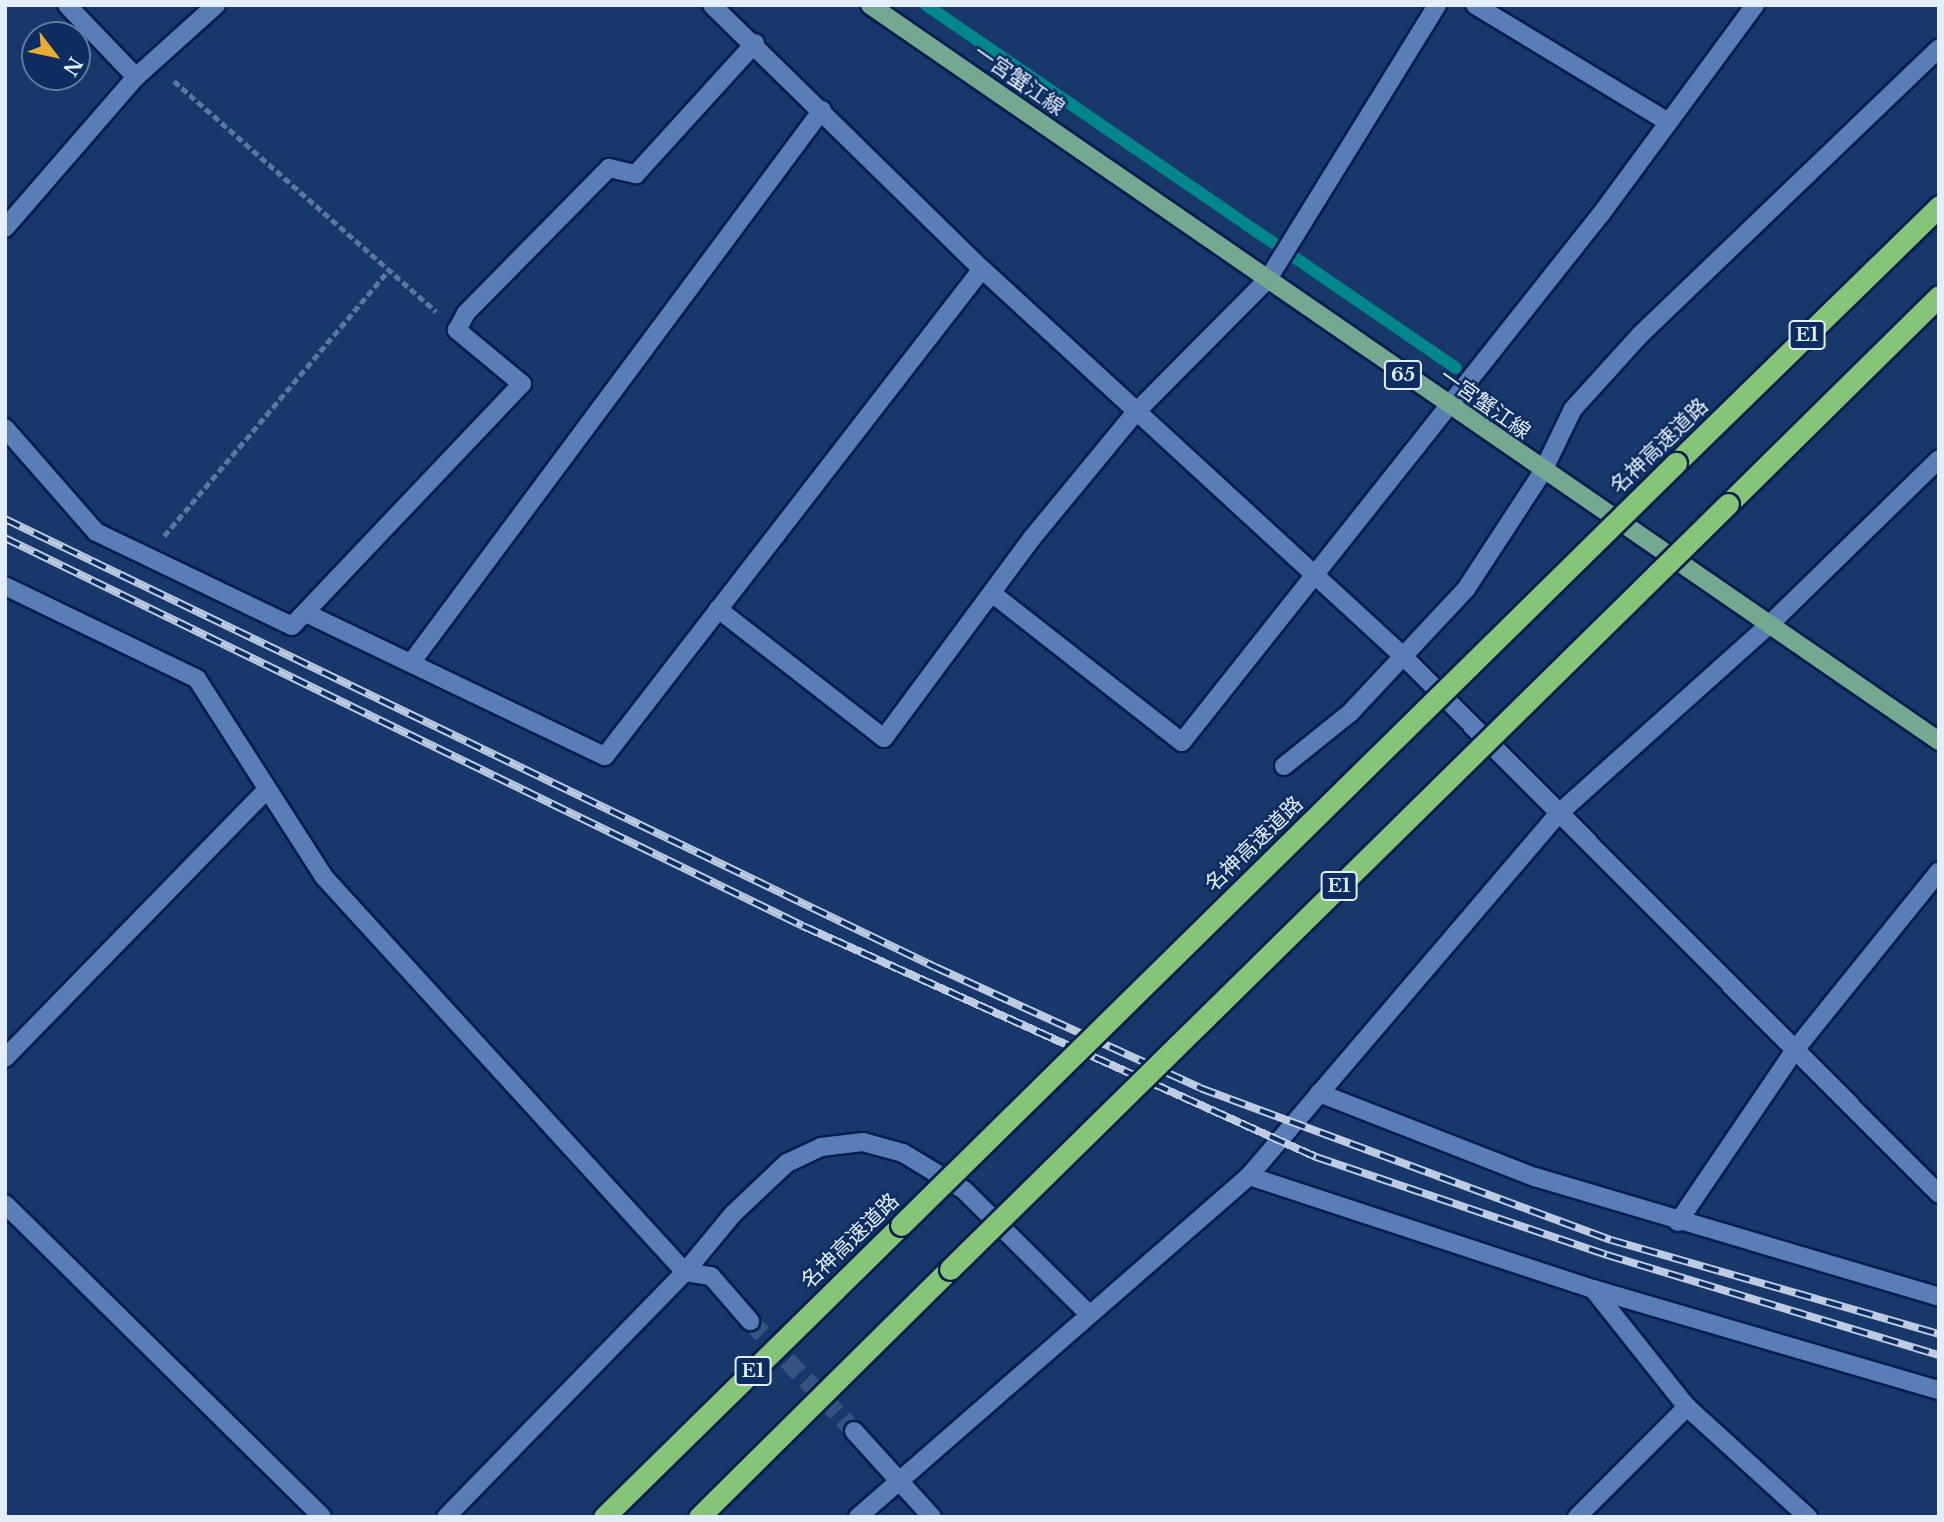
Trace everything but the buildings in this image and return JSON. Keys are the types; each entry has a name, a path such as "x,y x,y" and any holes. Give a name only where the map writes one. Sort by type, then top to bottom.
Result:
{"highway":[{"name":"名神高速道路","path":"604,1517 1939,206"},
{"name":"E1","path":"699,1517 1939,296"}],"main road":[{"name":"一宮蟹江線","path":"870,5 1268,279 1542,472 1939,741"}],"street":[{"path":"67,5 136,77"},
{"path":"5,228 136,77 216,5"},
{"path":"712,5 755,43 982,269 1403,656 1557,815 1939,1194"},
{"path":"718,609 884,738 1136,412 1268,279 1437,5"},
{"path":"1475,5 1668,122"},
{"path":"993,594 1182,742 1311,573 1449,407 1755,5"},
{"path":"5,428 96,533 149,554 292,626 308,614 522,384 457,330 466,313 610,169 636,174 755,43"},
{"path":"1284,766 1350,713 1466,589 1542,472 1573,409 1640,335 1939,48"},
{"path":"411,663 822,110"},
{"path":"308,614 606,756 982,269"},
{"path":"858,1517 1088,1313 1249,1176 1557,815 1770,624 1939,459"},
{"path":"5,586 197,679 265,792 324,877 685,1272 710,1276 750,1321"},
{"path":"5,1058 265,792"},
{"path":"1678,1222 1794,1051 1939,871"},
{"path":"1318,1093 1535,1177 1678,1222 1939,1297"},
{"path":"446,1517 685,1272 787,1163 821,1147 863,1142 904,1153 964,1190 1088,1313"},
{"path":"1249,1176 1593,1289 1939,1390"},
{"path":"5,1204 322,1517"},
{"path":"1593,1289 1688,1407 1808,1517"},
{"path":"1577,1517 1688,1407"},
{"path":"854,1431 932,1517"}],"path":[{"path":"153,62 457,330"},
{"path":"149,554 389,270"}],"waterway":[{"path":"926,5 1456,368"}],"tunnel":[{"path":"750,1321 854,1431"}],"railway":[{"path":"5,519 935,967 1200,1088 1611,1240 1939,1334"},
{"path":"5,538 803,926 1316,1157 1607,1255 1939,1355"}]}
